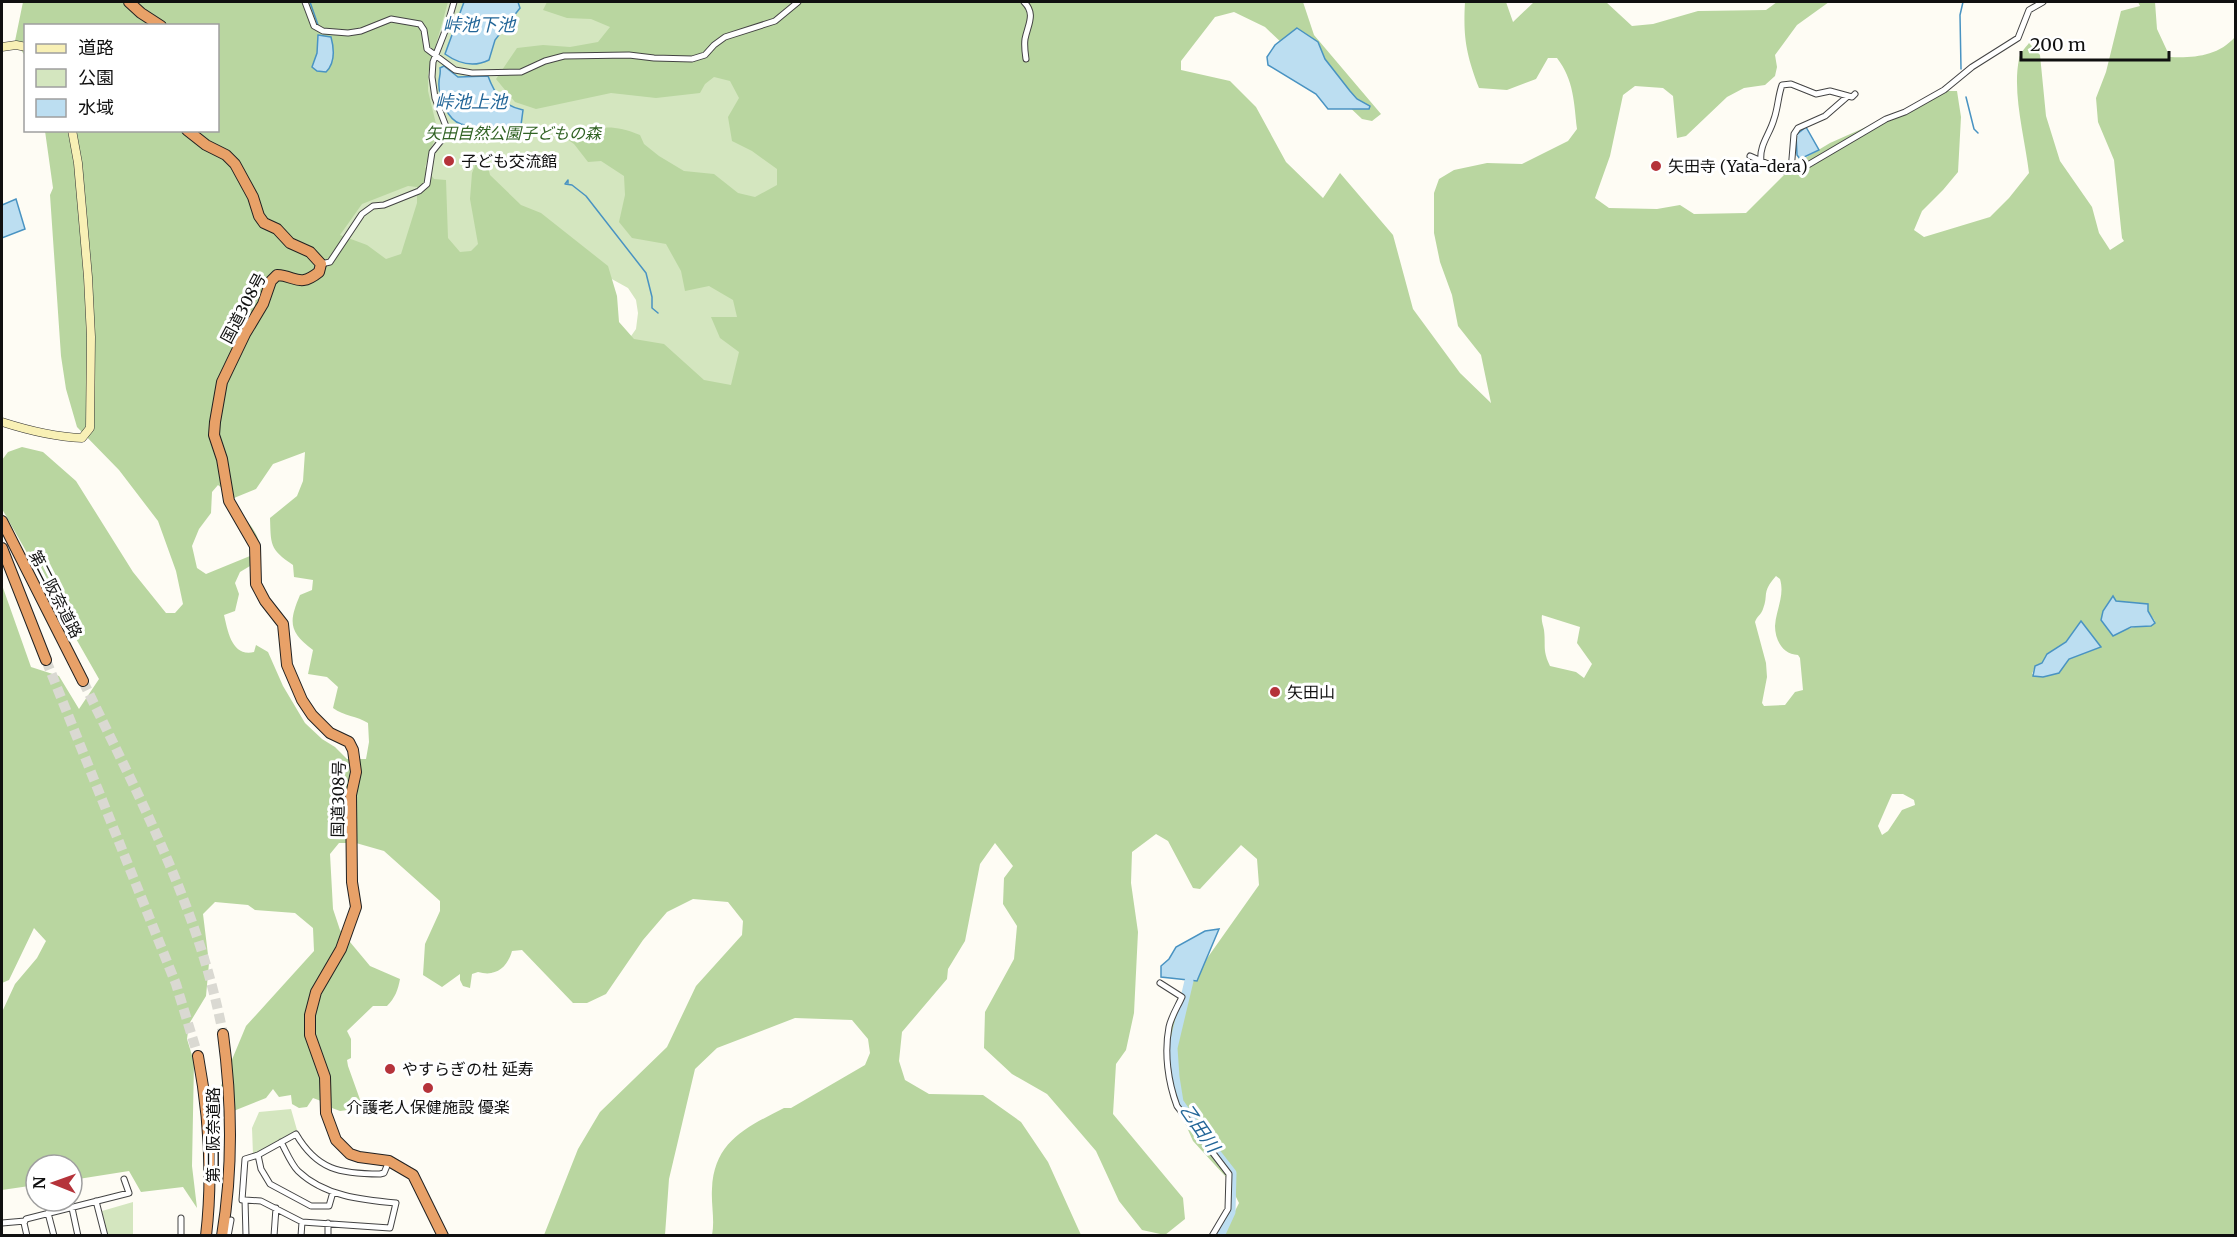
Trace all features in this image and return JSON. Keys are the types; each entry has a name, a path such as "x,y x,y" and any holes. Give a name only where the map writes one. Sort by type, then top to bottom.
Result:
{"highway":[{"path":"129,2 158,24"},
{"path":"190,132 206,145 230,158 253,196 259,216 264,223 276,229 290,243 310,252 321,264"},
{"name":"国道308号","path":"321,264 319,272 308,279 297,281 277,275 271,281 263,304 245,334 222,382 214,429 229,501 255,546 256,584 265,601 283,624 287,665 302,700 312,716 330,733 349,742 353,747 356,772 351,795 352,882 356,907 341,949 315,992 309,1029 311,1041 325,1077 326,1113 336,1140 346,1152 359,1157 389,1161 413,1175 443,1236"},
{"name":"第二阪奈道路","path":"2,521 83,681"},
{"name":"第二阪奈道路","path":"2,548 46,660"},
{"name":"第二阪奈道路","path":"222,1236 229,1178 230,1129 230,1097 223,1034"},
{"name":"第二阪奈道路","path":"198,1056 206,1112 209,1159 206,1236"}],"street":[{"path":"305,2 314,26 323,31 348,33 361,31 391,19 420,24 424,30 427,49 456,70 472,73 521,72 545,61 564,56 629,55 692,59 705,55 725,37 775,21 798,2"},
{"path":"321,264 330,262 362,214 373,206 384,205 419,191 427,184 432,152 444,138 447,129 435,98 432,77 433,62 454,2"},
{"path":"1024,2 1029,7 1032,16 1024,43 1026,59"},
{"path":"1750,156 1784,171 1801,169 1886,119 1905,112 1944,90 1972,67 2018,38 2030,10 2043,2"},
{"path":"2,46 24,47"},
{"path":"1761,161 1760,152 1774,121 1782,85 1791,84 1816,94 1830,91 1852,97 1855,94"},
{"path":"1791,171 1794,134 1798,128 1825,116 1848,96"},
{"path":"2,422 22,429 63,437 82,438 90,428 91,337 88,278 78,163 72,132"},
{"path":"1160,983 1182,997 1169,1025 1166,1051 1172,1093 1177,1106 1228,1174 1228,1209 1212,1236"},
{"path":"246,1236 245,1200 242,1200 245,1159 258,1155 296,1134 305,1149 315,1159 338,1171 380,1174 384,1173 389,1161"},
{"path":"245,1200 261,1201 302,1222 390,1228 396,1203 364,1200 333,1192 296,1170 281,1142"},
{"path":"258,1155 261,1169 270,1184 311,1206 329,1206 333,1192"},
{"path":"84,1204 129,1193 124,1179"},
{"path":"96,1201 105,1236"},
{"path":"274,1236 276,1208"},
{"path":"2,1223 25,1221 52,1213"},
{"path":"73,1213 78,1236"},
{"path":"48,1214 54,1236"},
{"path":"181,1218 181,1236"},
{"path":"228,1236 231,1220"},
{"path":"25,1221 27,1236"},
{"path":"301,1236 302,1222"},
{"path":"328,1224 328,1236"}],"green space":[{"path":"23,2 448,2 428,73 428,91 438,132 425,167 434,179 446,180 448,238 460,252 471,251 478,244 470,199 472,173 478,158 486,159 490,175 521,205 541,213 608,266 617,296 619,322 634,339 664,344 704,380 731,385 739,352 720,338 711,317 737,317 733,300 709,286 685,291 681,271 666,244 632,238 619,222 625,195 624,176 601,161 588,162 574,144 564,137 602,128 629,131 640,135 644,144 684,171 714,174 738,193 755,197 777,185 777,169 752,151 732,141 728,117 739,98 730,81 714,77 705,84 700,93 656,98 611,93 536,109 515,102 496,79 517,48 543,45 570,47 598,42 610,27 591,19 567,18 543,10 547,2 1303,2 1314,35 1381,114 1372,121 1362,119 1265,27 1234,12 1215,17 1181,61 1181,70 1230,81 1256,107 1286,162 1323,198 1340,173 1393,235 1413,309 1460,373 1491,403 1481,355 1458,326 1452,295 1440,262 1434,233 1434,193 1439,179 1454,170 1487,163 1522,164 1568,141 1577,129 1570,83 1557,58 1548,58 1536,79 1507,90 1479,88 1466,45 1465,2 1506,2 1513,22 1534,2 1606,2 1632,26 1653,24 1698,11 1766,10 1777,2 1829,2 1797,25 1775,55 1777,67 1775,76 1765,85 1744,88 1727,97 1686,136 1677,138 1673,96 1663,88 1635,86 1623,95 1610,156 1595,198 1609,208 1657,209 1680,205 1694,214 1746,213 1795,164 1830,143 1947,91 1957,91 1961,117 1958,172 1922,211 1914,230 1924,237 1990,217 2029,173 2020,116 2017,73 2020,57 2029,43 2040,55 2046,116 2060,161 2092,207 2099,233 2110,250 2124,241 2114,160 2098,122 2096,98 2106,72 2121,11 2140,6 2138,2 2155,2 2157,29 2170,57 2188,57 2214,52 2235,37 2235,1235 1223,1235 1239,1203 1226,1177 1193,1141 1173,1096 1166,1051 1169,1025 1186,988 1259,885 1257,859 1241,845 1200,889 1193,888 1168,841 1156,834 1132,852 1131,883 1138,932 1134,1013 1126,1050 1116,1064 1113,1114 1183,1198 1185,1219 1165,1235 1142,1230 1119,1201 1096,1151 1047,1094 1012,1074 984,1048 985,1012 1014,959 1017,926 1003,904 1004,878 1013,866 995,843 980,864 965,941 948,969 947,979 902,1032 899,1061 905,1080 929,1094 983,1095 1021,1122 1048,1162 1081,1235 712,1235 714,1173 726,1147 745,1129 784,1108 791,1108 865,1065 870,1053 868,1039 852,1020 795,1018 717,1048 695,1069 669,1179 665,1235 544,1235 578,1149 600,1112 667,1047 696,986 742,935 743,921 728,902 693,899 667,912 643,940 606,994 587,1003 573,1003 522,950 512,951 500,970 472,974 470,988 463,986 460,974 442,987 423,975 425,944 440,911 440,901 384,851 356,843 339,843 330,854 333,909 340,930 370,966 400,979 396,994 387,1006 373,1006 347,1031 351,1039 351,1058 347,1060 348,1066 363,1108 340,1111 332,1108 330,1101 313,1098 307,1107 299,1108 292,1104 291,1095 279,1097 273,1089 266,1098 231,1112 221,1086 246,1026 314,951 313,928 295,913 255,910 248,905 215,902 203,914 209,963 206,996 189,1024 187,1039 194,1062 192,1166 197,1208 183,1187 141,1192 129,1171 84,1178 84,1153 24,1153 24,1187 2,1190 2,1012 15,984 37,958 46,941 34,928 9,980 2,983 2,585 31,667 59,676 79,709 99,679 2,509 2,460 8,452 22,447 43,452 76,481 133,572 166,613 175,613 183,604 176,571 158,521 119,470 77,427 66,389 61,356 50,195 53,188 45,132 219,132 219,24 24,24 24,54 15,41","holes":["408,186 417,187 417,203 401,254 386,259 367,245 340,235 362,204","305,452 303,481 297,496 270,518 271,540 279,555 293,565 294,577 313,580 312,590 300,595 294,612 293,626 299,637 313,650 308,674 327,677 338,687 333,708 368,723 369,742 366,759 347,759 305,723 283,686 268,652 256,645 254,652 247,653 241,651 232,642 224,615 235,611 239,594 235,583 240,572 250,566 253,580 259,581 261,556 259,542 247,521 237,522 252,548 250,556 206,574 197,568 192,546 199,529 211,513 212,492 218,485 234,498 256,489 273,464","1776,576 1780,579 1781,597 1775,626 1776,636 1784,650 1800,658 1803,690 1795,692 1785,705 1764,706 1762,703 1767,677 1766,663 1755,622 1765,604 1768,586","2116,601 2148,604 2148,611 2155,621 2121,631 2103,611","1542,615 1580,627 1577,643 1592,664 1584,678 1576,672 1550,666 1545,651","2081,621 2101,647 2069,659 2059,673 2043,677 2032,674 2035,666 2042,663 2047,654 2066,642","1892,794 1903,794 1914,800 1915,805 1902,810 1888,831 1882,835 1878,826"]},
{"name":"矢田自然公園子どもの森","path":"184,2 676,2 725,55 879,389 594,389 636,329 638,313 636,300 628,288 581,262 394,263 350,254 219,131 219,24 215,24"},
{"path":"291,1109 297,1130 253,1155 252,1128 259,1112"},
{"path":"133,1202 133,1235 107,1235 102,1211"}],"water":[{"name":"峠池下池","path":"464,2 518,2 520,8 495,40 489,60 477,64 466,64 445,54"},
{"path":"1297,28 1318,42 1325,59 1357,99 1370,106 1369,109 1328,109 1316,94 1268,65 1267,57 1275,45"},
{"path":"318,35 331,37 332,41 332,60 326,72 317,71 312,67 317,53"},
{"name":"峠池上池","path":"444,66 458,77 488,76 501,99 510,106 523,110 521,125 511,133 486,137 474,128 456,122 444,106 440,93 440,68"},
{"path":"1806,127 1819,150 1800,159 1797,155 1796,135"},
{"path":"16,199 25,229 2,238 2,205"},
{"path":"2113,596 2116,601 2148,604 2148,611 2155,623 2151,626 2131,627 2113,636 2101,620 2103,611"},
{"path":"2081,621 2101,647 2069,659 2059,673 2043,677 2033,676 2035,666 2042,663 2047,654 2066,642"},
{"path":"1219,929 1197,981 1161,977 1161,966 1169,959 1176,947 1205,931"}],"waterway":[{"path":"310,2 318,25"},
{"path":"1961,69 1960,15 1963,2"},
{"path":"1966,97 1974,129 1978,133"},
{"path":"568,183 568,180 565,184 572,185 586,196 646,273 652,297 652,308 658,313"},
{"name":"乙田川","path":"1189,981 1173,1048 1175,1077 1179,1102 1204,1137"},
{"name":"乙田川","path":"1214,1150 1232,1173 1231,1212 1220,1236"}],"tunnel":[{"path":"46,660 176,984 198,1056"},
{"path":"83,681 165,853 183,897 199,942 223,1034"}],"place":[{"name":"子ども交流館","path":"449,161"},
{"name":"矢田寺 (Yata-dera)","path":"1656,166"},
{"name":"矢田山","path":"1275,692"},
{"name":"やすらぎの杜 延寿","path":"390,1069"},
{"name":"介護老人保健施設 優楽","path":"428,1088"}]}
